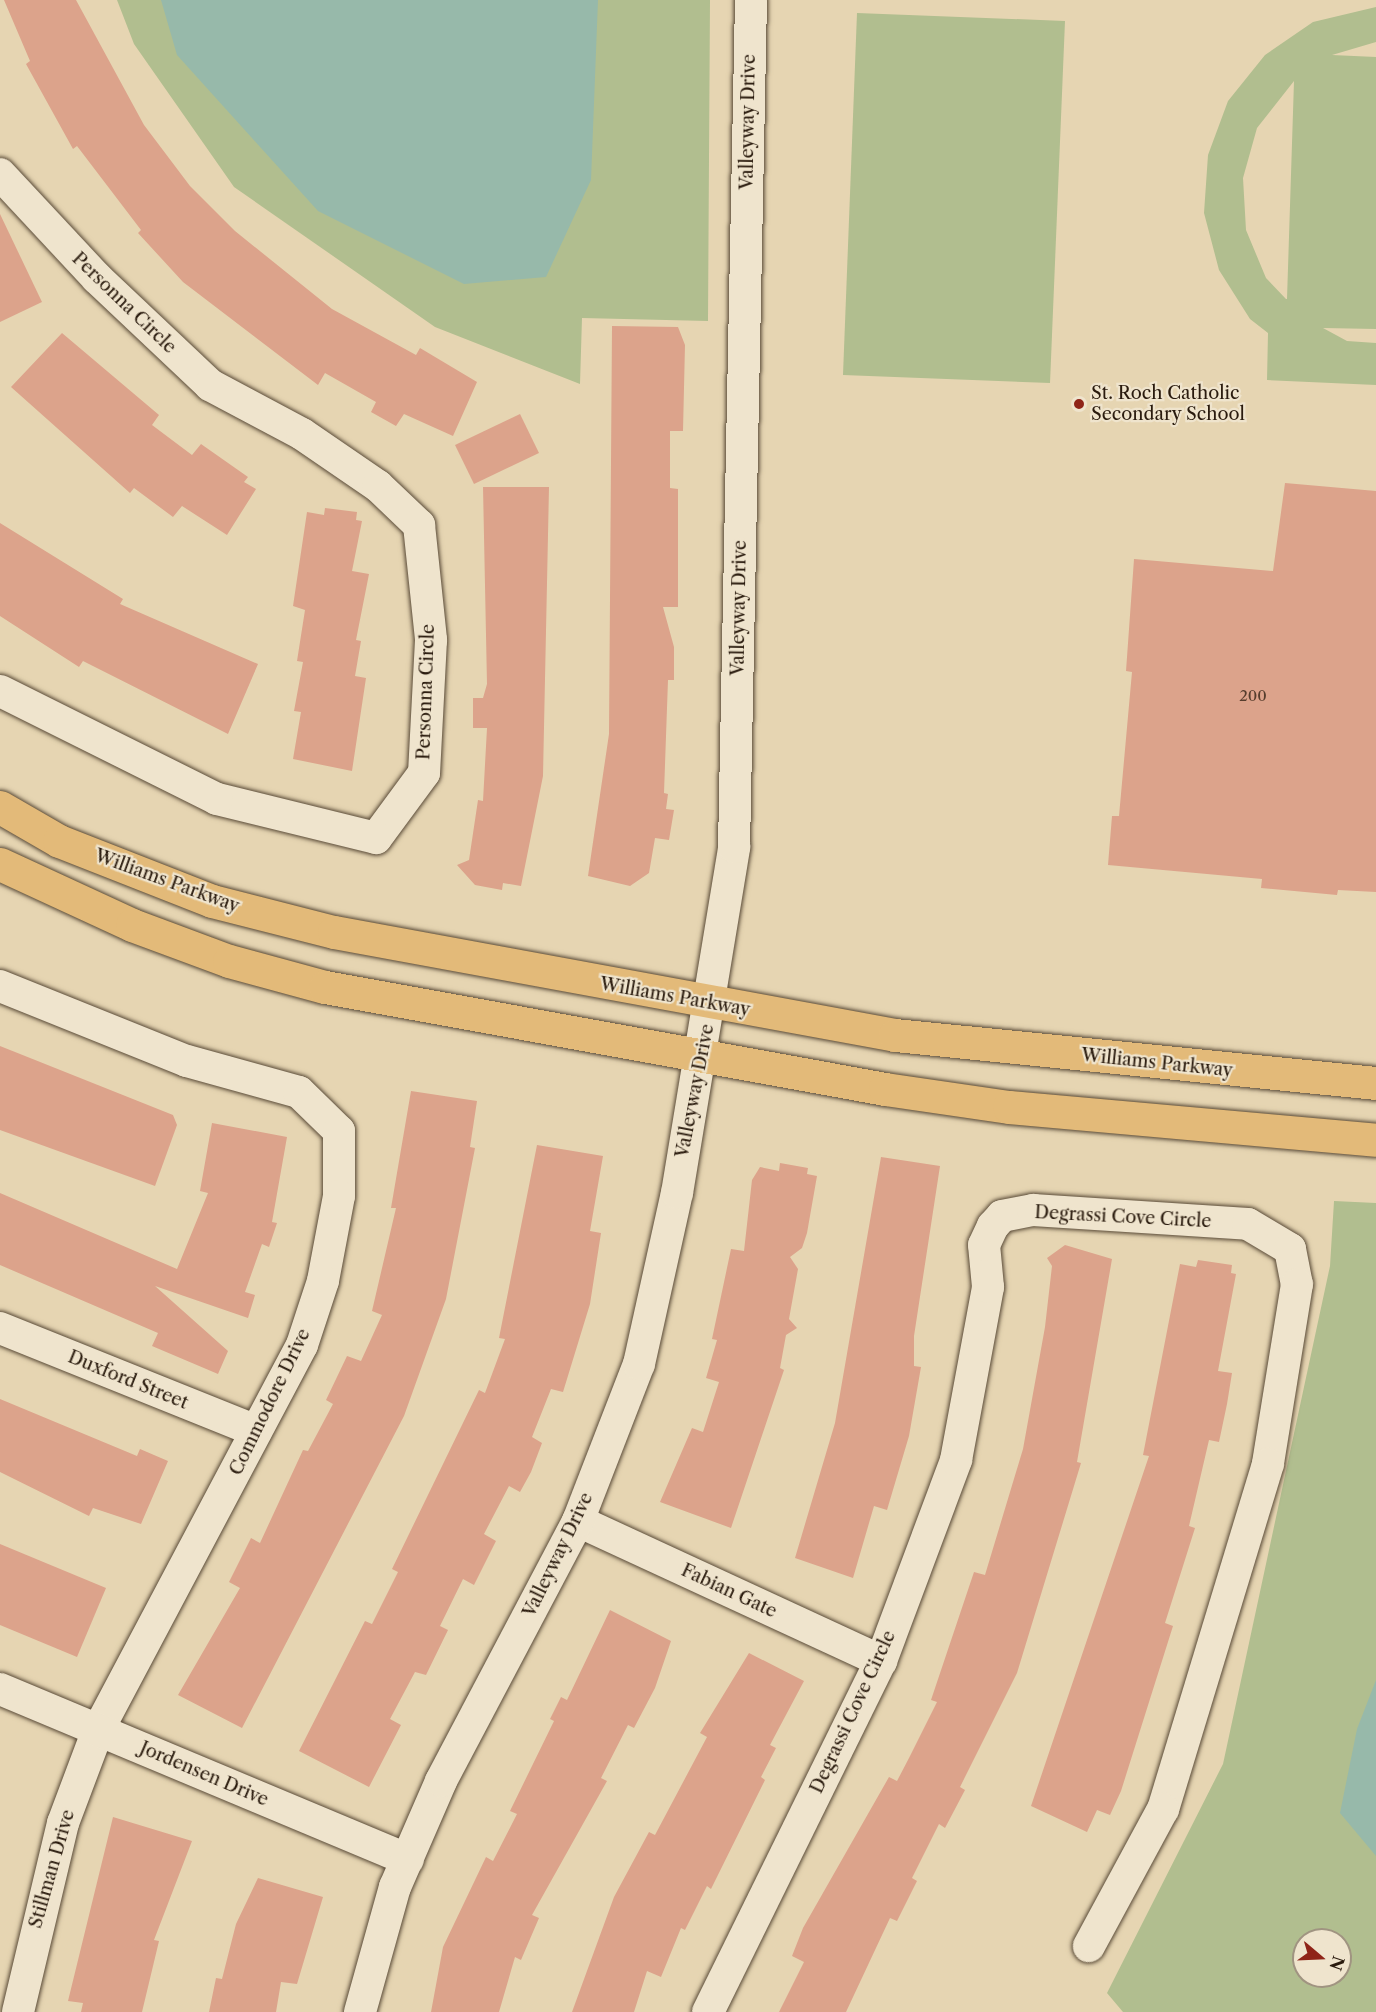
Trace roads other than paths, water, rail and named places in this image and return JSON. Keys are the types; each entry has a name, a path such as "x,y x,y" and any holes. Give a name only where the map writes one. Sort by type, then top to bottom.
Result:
{"main road":[{"name":"Williams Parkway","path":"0,807 59,841 212,901 334,932 712,1005 958,1042 1376,1083"},
{"path":"0,864 132,925 229,961 325,987 700,1059 1009,1107 1376,1140"}],"street":[{"name":"Valleyway Drive","path":"360,2012 408,1860 441,1781 578,1521 639,1364 712,1005 734,847 750,0"},
{"name":"Personna Circle","path":"0,691 217,799 376,838 424,773 431,640 419,525 378,486 302,434 210,386 1,178"},
{"name":"Commodore Drive","path":"0,986 187,1061 299,1092 339,1131 339,1196 323,1281 302,1345 98,1730"},
{"name":"Degrassi Cove Circle","path":"708,2012 881,1661 956,1460 988,1287 984,1245 1002,1216 1033,1210 1248,1224 1290,1249 1297,1284 1268,1464 1163,1809 1089,1946"},
{"name":"Duxford Street","path":"0,1328 256,1431"},
{"name":"Fabian Gate","path":"578,1521 881,1661"},
{"name":"Jordensen Drive","path":"0,1689 408,1860"},
{"name":"Stillman Drive","path":"18,2012 63,1823 98,1730"}],"place":[{"name":"St. Roch Catholic Secondary School","path":"1079,404"}]}
